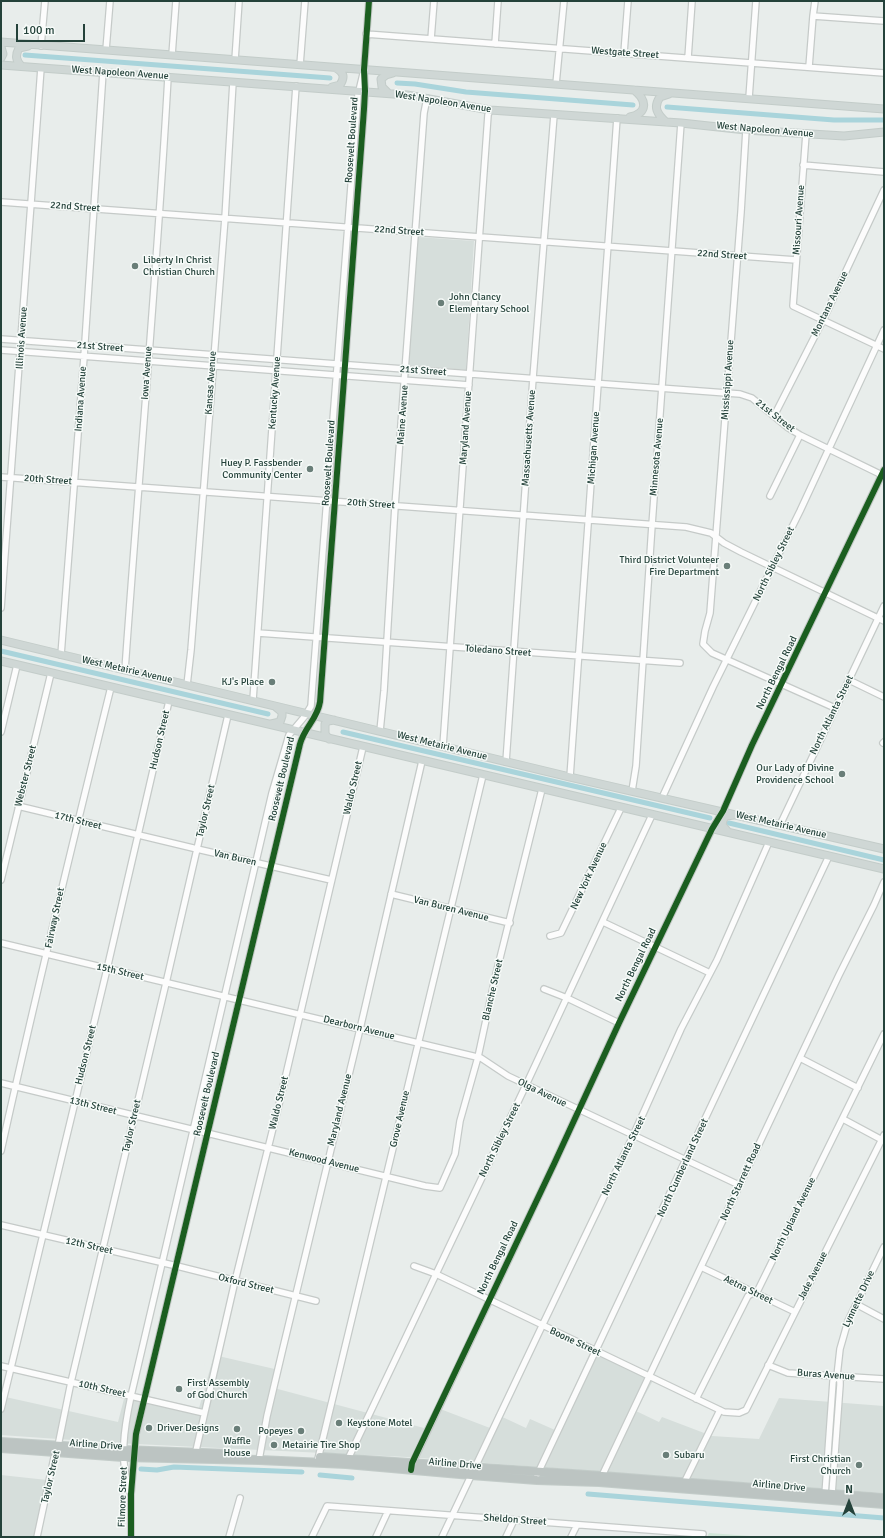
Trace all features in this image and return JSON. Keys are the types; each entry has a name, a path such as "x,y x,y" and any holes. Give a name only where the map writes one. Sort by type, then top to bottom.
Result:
{"highway":[{"name":"Airline Drive","path":"1,1442 56,1449 123,1454 259,1457 347,1461 737,1490 884,1498"},
{"name":"Airline Drive","path":"1,1448 56,1449"},
{"name":"Airline Drive","path":"828,1496 884,1504"}],"main road":[{"path":"1,42 884,109"},
{"path":"22,66 17,61 16,53 19,48 32,45"},
{"path":"1,47 3,54 1,58"},
{"name":"West Napoleon Avenue","path":"1,65 388,93 427,98 490,110 681,123 746,130 844,136 884,132"},
{"path":"326,88 340,85 343,80 341,71 336,68"},
{"path":"388,93 382,87 381,79 386,75 399,72"},
{"path":"620,119 637,116 641,111 643,101 641,95 634,90"},
{"path":"666,122 657,113 656,102 660,97 675,93"},
{"name":"West Metairie Avenue","path":"1,640 506,762 884,849"},
{"name":"West Metairie Avenue","path":"1,661 884,870"},
{"path":"265,724 275,724 280,722 282,719 282,712 273,705"},
{"path":"329,739 325,734 325,724 328,721 336,720"},
{"path":"729,833 722,825 723,820 726,816 738,815"}],"street":[{"path":"41,46 45,1"},
{"path":"106,50 110,1"},
{"path":"172,55 176,1"},
{"path":"235,60 239,1"},
{"path":"300,65 305,1"},
{"name":"Roosevelt Boulevard","path":"123,1454 126,1418 276,778 288,738 292,730 308,713 312,702 347,227 362,91 369,1"},
{"path":"431,39 434,1"},
{"path":"495,44 498,1"},
{"path":"556,84 564,1"},
{"path":"624,53 628,1"},
{"path":"688,58 692,1"},
{"path":"748,98 756,1"},
{"path":"808,67 812,16 815,1"},
{"path":"812,16 884,21"},
{"name":"Westgate Street","path":"366,34 884,73"},
{"name":"Illinois Avenue","path":"1,608 41,68"},
{"name":"Indiana Avenue","path":"61,655 85,346 103,72"},
{"name":"Iowa Avenue","path":"125,670 148,350 160,213 168,76"},
{"name":"Kansas Avenue","path":"187,685 225,218 233,82"},
{"name":"Kentucky Avenue","path":"253,700 288,223 296,86"},
{"name":"Roosevelt Boulevard","path":"134,1454 136,1434 303,733 316,715 320,702 356,228 362,91"},
{"name":"Maine Avenue","path":"380,731 424,113 427,98"},
{"name":"Maryland Avenue","path":"443,746 468,385 488,116 490,110"},
{"name":"Massachusetts Avenue","path":"506,762 533,378 554,115"},
{"name":"Michigan Avenue","path":"570,777 608,247 620,119"},
{"name":"Minnesota Avenue","path":"632,791 636,766 681,123"},
{"name":"Mississippi Avenue","path":"726,660 712,653 702,644 710,613 738,256 746,130"},
{"name":"Missouri Avenue","path":"806,134 793,306 823,320"},
{"path":"803,165 884,172"},
{"name":"Montana Avenue","path":"774,416 823,320 884,190"},
{"name":"22nd Street","path":"1,202 796,260"},
{"path":"823,320 884,349"},
{"name":"North Sibley Street","path":"662,798 726,660 829,449 884,330"},
{"name":"21st Street","path":"1,339 346,364 406,370 727,392 752,398 787,427 800,435 883,474"},
{"name":"21st Street","path":"1,350 468,385"},
{"path":"770,496 800,435"},
{"name":"North Bengal Road","path":"411,1466 619,1023 712,829 723,812 752,745 883,474"},
{"name":"20th Street","path":"1,477 686,527 711,533 724,543 772,568 881,620"},
{"name":"North Atlanta Street","path":"780,825 849,680 881,620 884,606"},
{"name":"Toledano Street","path":"258,633 680,663"},
{"path":"726,660 836,708"},
{"path":"1,732 17,665"},
{"name":"Webster Street","path":"1,880 51,673"},
{"path":"849,680 884,697"},
{"name":"Fairway Street","path":"1,1151 61,890 111,687"},
{"name":"Hudson Street","path":"1,1409 44,1235 169,701"},
{"name":"Taylor Street","path":"37,1537 71,1382 228,715"},
{"name":"Waldo Street","path":"195,1456 235,1281 363,747"},
{"name":"Maryland Avenue","path":"259,1457 267,1416 360,1029 422,761"},
{"name":"Grove Avenue","path":"318,1460 482,775"},
{"name":"Blanche Street","path":"440,1188 455,1154 460,1121 478,1058 495,978 510,923 542,789"},
{"name":"17th Street","path":"18,806 138,835"},
{"name":"New York Avenue","path":"550,936 561,933 621,808"},
{"name":"North Sibley Street","path":"347,1461 603,922 652,815"},
{"name":"Van Buren","path":"138,835 331,880"},
{"name":"North Atlanta Street","path":"442,1537 633,1136 681,1029 710,974 769,842"},
{"name":"North Cumberland Street","path":"538,1476 630,1277 829,856"},
{"name":"North Starrett Road","path":"600,1479 884,882"},
{"name":"Van Buren Avenue","path":"391,894 510,923"},
{"path":"603,922 710,974"},
{"name":"15th Street","path":"1,943 240,1000"},
{"path":"544,989 567,998 619,1023"},
{"name":"Dearborn Avenue","path":"240,1000 478,1058"},
{"name":"North Upland Avenue","path":"696,1399 748,1296 758,1290 884,1034"},
{"name":"Olga Avenue","path":"478,1058 481,1058 508,1076 579,1111 739,1185"},
{"path":"800,1058 858,1088"},
{"name":"13th Street","path":"1,1083 74,1102 208,1133"},
{"path":"843,1119 883,1139"},
{"name":"Kenwood Avenue","path":"208,1133 386,1177 440,1188"},
{"name":"Jade Avenue","path":"738,1413 746,1410 883,1139"},
{"name":"12th Street","path":"1,1225 176,1266"},
{"name":"Lynnette Drive","path":"828,1496 827,1456 834,1381 837,1376 842,1341 848,1321 882,1258 884,1247"},
{"name":"Oxford Street","path":"176,1266 316,1301"},
{"name":"Boone Street","path":"414,1266 436,1274 724,1412 738,1413"},
{"name":"Aetna Street","path":"701,1267 795,1312"},
{"path":"856,1304 884,1319"},
{"name":"Buras Avenue","path":"768,1365 788,1373 884,1379"},
{"name":"10th Street","path":"1,1366 204,1413"},
{"name":"Lynnette Drive","path":"828,1496 834,1457 840,1385 840,1381 837,1376"},
{"path":"683,1486 720,1410"},
{"name":"Filmore Street","path":"123,1454 125,1475 131,1494"},
{"name":"Filmore Street","path":"131,1537 131,1494 134,1454"},
{"path":"827,1456 834,1457"},
{"path":"229,1537 240,1498"},
{"name":"Sheldon Street","path":"312,1537 327,1506 702,1534"},
{"path":"376,1537 388,1510"},
{"path":"506,1537 514,1520"},
{"path":"571,1537 577,1525"},
{"path":"639,1537 641,1529"}],"shaded area":[{"name":"John Clancy Elementary School","path":"418,237 474,241 466,370 408,365"},
{"path":"593,1346 655,1377 636,1411 659,1422 662,1417 712,1436 759,1439 779,1398 884,1406 884,1493 407,1457 115,1443 1,1435 1,1396 118,1422 126,1391 199,1408 214,1355 279,1370 274,1388 424,1428 435,1407 490,1428 496,1414 526,1428 530,1419 555,1430"},
{"path":"1,1475 47,1480 34,1537 1,1537"}],"green space":[{"path":"709,1533 764,1537 707,1537"}],"waterway":[{"path":"25,55 330,78"},
{"path":"397,83 415,84 466,92 633,105"},
{"path":"667,107 834,120 884,120"},
{"path":"1,651 268,714"},
{"path":"343,732 710,818"},
{"path":"729,823 884,860"},
{"path":"141,1469 157,1470 174,1467 302,1472"},
{"path":"320,1475 352,1478"},
{"path":"588,1494 884,1518"}],"cycle path":[{"path":"131,1537 131,1494 136,1434 300,744 305,732 316,714 320,702 364,109 364,70 369,1"},
{"path":"411,1470 412,1463 554,1164 619,1023 712,829 723,811 752,745 884,470"}],"place":[{"name":"Liberty In Christ Christian Church","path":"135,266"},
{"name":"John Clancy Elementary School","path":"441,303"},
{"name":"Huey P. Fassbender Community Center","path":"310,469"},
{"name":"Third District Volunteer Fire Department","path":"727,566"},
{"name":"KJ's Place","path":"272,682"},
{"name":"Our Lady of Divine Providence School","path":"842,774"},
{"name":"First Assembly of God Church","path":"179,1389"},
{"name":"Keystone Motel","path":"339,1423"},
{"name":"Driver Designs","path":"149,1428"},
{"name":"Waffle House","path":"237,1429"},
{"name":"Popeyes","path":"301,1431"},
{"name":"Metairie Tire Shop","path":"274,1445"},
{"name":"Subaru","path":"666,1455"},
{"name":"First Christian Church","path":"859,1465"}]}
